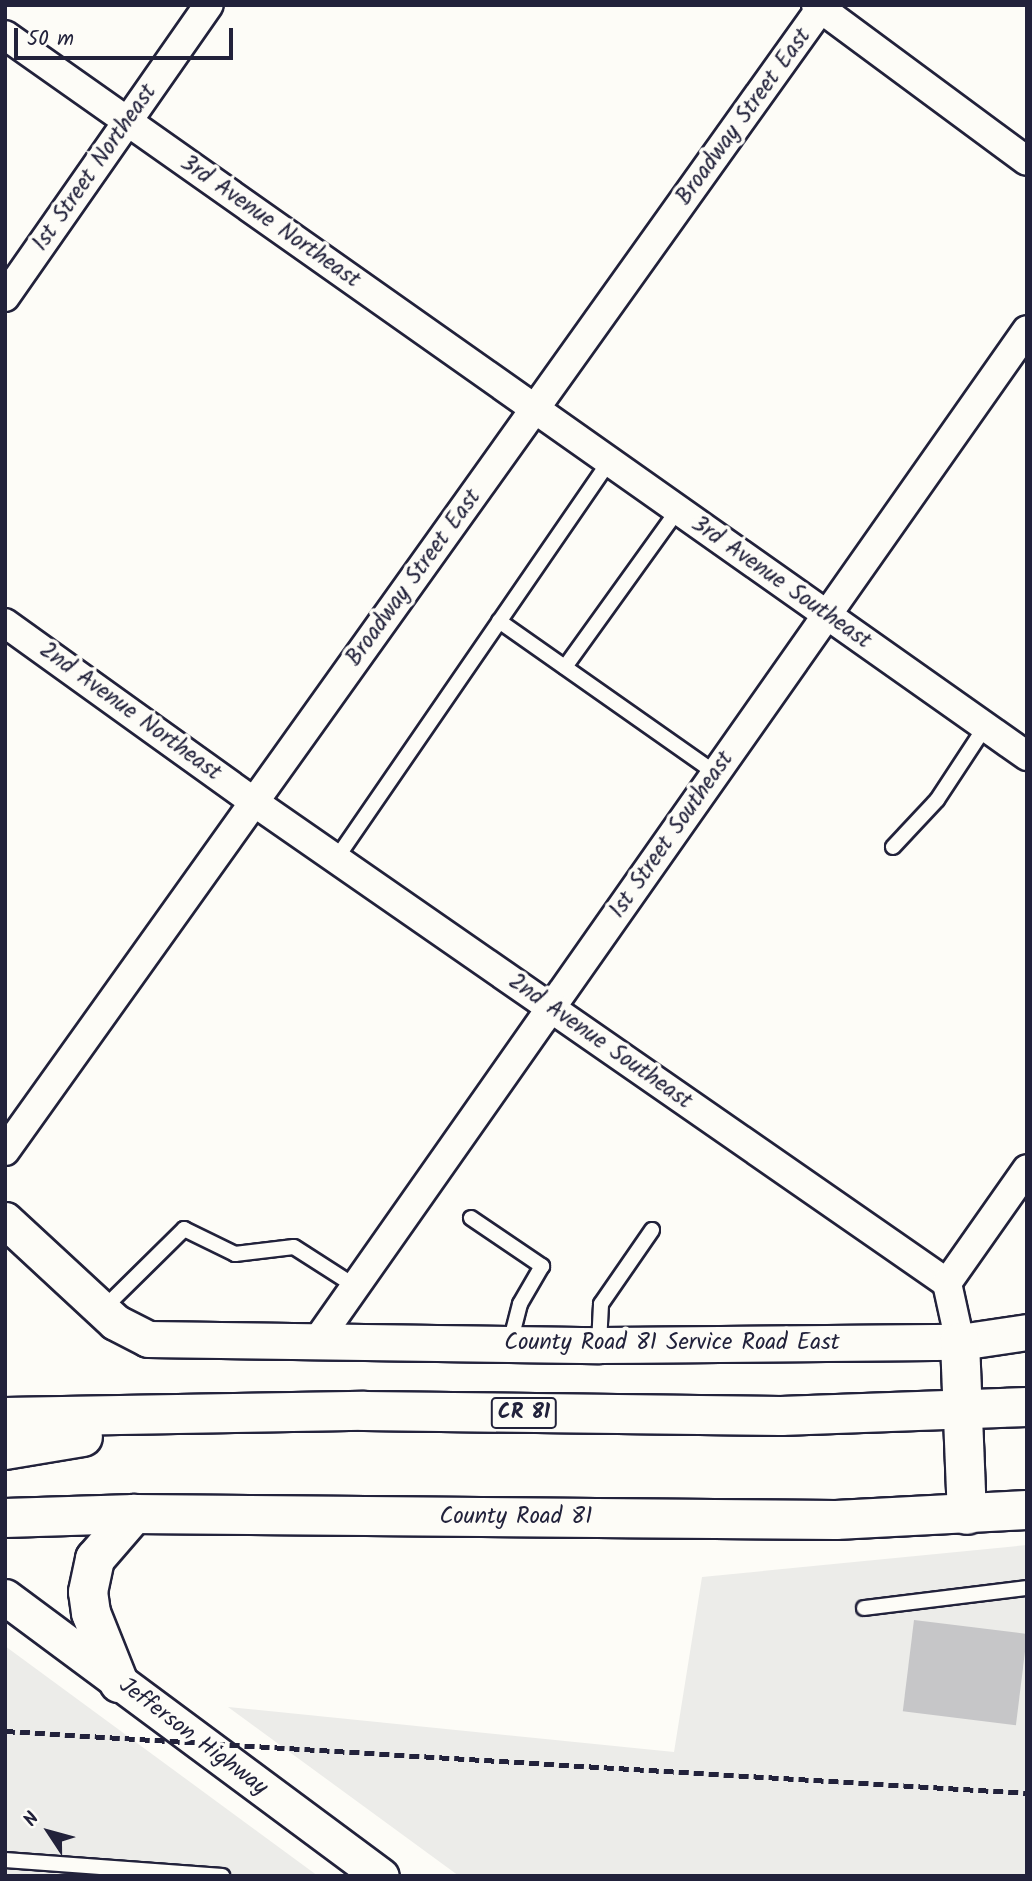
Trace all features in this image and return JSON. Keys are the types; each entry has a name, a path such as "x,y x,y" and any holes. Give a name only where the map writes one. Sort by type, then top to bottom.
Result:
{"highway":[{"path":"960,1342 967,1515"},
{"name":"CR 81","path":"5,1417 364,1411 781,1416 1027,1407"},
{"path":"5,1450 50,1440 364,1411"},
{"name":"County Road 81","path":"5,1518 134,1514 836,1520 1027,1510"},
{"path":"119,1683 91,1613 89,1573 95,1559 134,1514"}],"street":[{"name":"1st Street Northeast","path":"5,297 209,5"},
{"path":"820,6 1027,161"},
{"name":"Broadway Street East","path":"5,1151 820,6"},
{"name":"3rd Avenue Northeast","path":"5,35 534,410"},
{"name":"1st Street Southeast","path":"317,1341 1027,330"},
{"name":"3rd Avenue Southeast","path":"534,410 1027,756"},
{"name":"2nd Avenue Northeast","path":"5,623 254,802"},
{"name":"2nd Avenue Southeast","path":"254,802 947,1283"},
{"path":"960,1342 947,1283 1027,1169"},
{"name":"County Road 81 Service Road East","path":"5,1220 102,1310 129,1331 148,1339 599,1345 960,1342 1027,1332"},
{"name":"Jefferson Highway","path":"5,1597 363,1871"}],"lane":[{"path":"337,859 609,462"},
{"path":"565,667 678,510"},
{"path":"499,621 715,773"},
{"path":"893,848 937,800 985,727"},
{"path":"471,1218 542,1266 520,1304 510,1344"},
{"path":"102,1310 184,1229 235,1254 294,1247 355,1286"},
{"path":"599,1345 601,1304 652,1230"},
{"path":"864,1608 1027,1588"},
{"path":"5,1860 222,1876"},
{"path":"56,1876 71,1864"}],"shaded area":[{"path":"1027,1545 1027,1876 459,1876 228,1707 674,1752 702,1577"},
{"path":"5,1646 318,1876 5,1876"}],"building":[{"path":"914,1620 1027,1634 1016,1725 903,1711"}],"railway":[{"path":"5,1731 1027,1793"}]}
